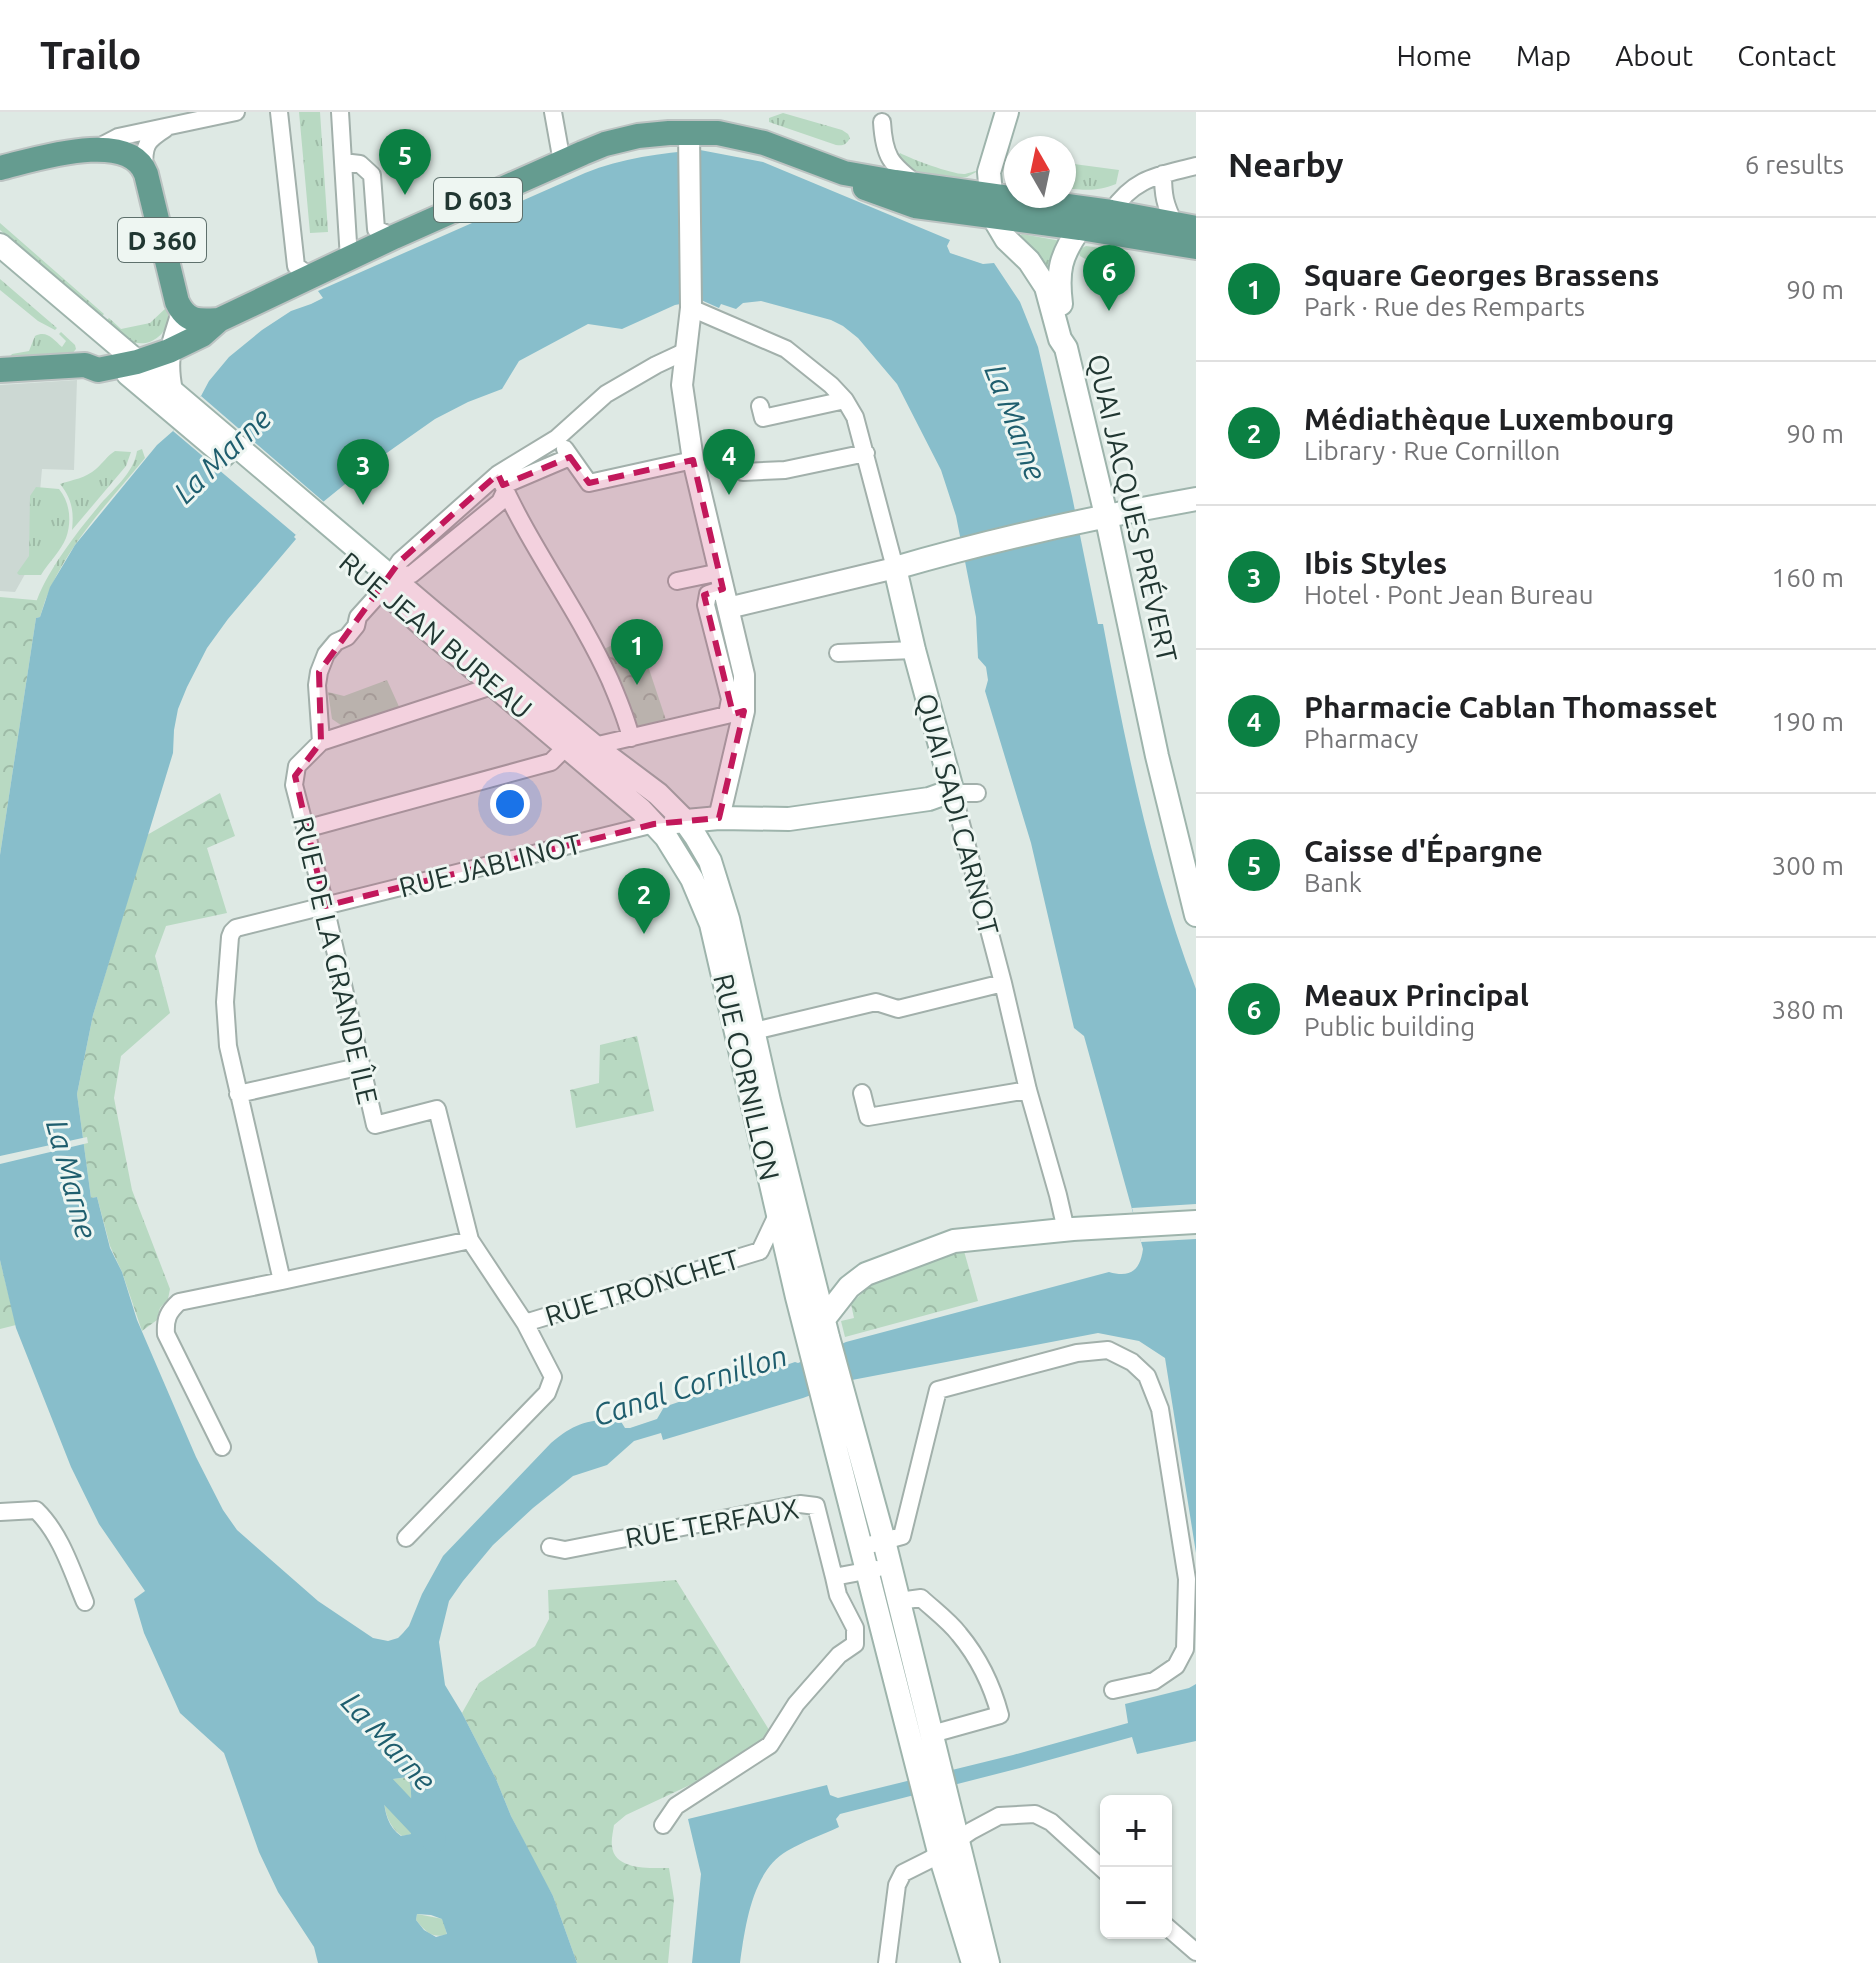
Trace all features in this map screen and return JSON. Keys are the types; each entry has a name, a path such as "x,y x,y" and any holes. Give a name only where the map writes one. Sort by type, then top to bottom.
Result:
{"main road":[{"path":"991,206 989,172 1007,112"},
{"path":"991,206 1022,112"},
{"name":"D 603","path":"118,366 169,351 202,335 219,320 562,162 605,144 638,136 689,144 734,136 764,143 844,173 859,186 915,206 991,206"},
{"path":"0,168 69,152 119,151 144,168"},
{"name":"D 360","path":"144,168 182,312"},
{"path":"844,173 918,185 1080,228 1196,247"},
{"path":"991,206 1111,212 1189,226"},
{"name":"QUAI JACQUES PRÉVERT","path":"991,206 1006,239 1029,261 1046,287 1060,339 1066,348 1196,915"},
{"path":"1066,348 1068,337 1058,279 1069,244 1080,228 1113,221 1173,232 1189,226"},
{"path":"0,245 118,366"},
{"path":"0,264 118,366"},
{"path":"182,312 189,318 201,321 219,320"},
{"path":"0,370 118,366"},
{"name":"RUE JEAN BUREAU","path":"118,366 169,398 386,582 490,682 654,824"},
{"path":"895,568 1106,515 1196,499"},
{"name":"QUAI SADI CARNOT","path":"895,568 953,793"},
{"name":"RUE CORNILLON","path":"386,582 658,794 684,820 702,847 728,919 814,1278 820,1333"},
{"path":"654,824 719,818 789,819 953,793"},
{"name":"RUE CORNILLON","path":"654,824 666,837 692,879 711,924 791,1265 820,1333"},
{"path":"814,1278 833,1284 954,1241 1196,1222"},
{"path":"866,1274 849,1287 820,1333 862,1547 899,1601 948,1828 988,1963"},
{"path":"836,1403 884,1541 879,1568 891,1669 928,1746"},
{"path":"948,1828 939,1852 973,1963"}],"street":[{"path":"0,178 70,161 118,137 236,112"},
{"path":"279,112 296,266 311,277"},
{"path":"340,112 349,259"},
{"path":"553,112 562,162"},
{"path":"882,122 886,151 891,162 918,185"},
{"path":"144,168 146,143 166,128"},
{"path":"689,144 691,306 682,385 693,460 744,675 719,818"},
{"path":"343,162 360,164 372,175 376,229 394,237"},
{"path":"1111,212 1125,193 1145,181 1196,166"},
{"path":"1163,174 1165,204 1189,226"},
{"name":"QUAI SADI CARNOT","path":"691,306 786,349 845,400 855,417 866,453 895,568"},
{"path":"169,398 169,351 182,312"},
{"path":"490,682 483,689 321,742 317,685 326,654 356,626 358,617 400,561 498,474 557,438 606,394 686,351"},
{"path":"760,406 763,418 845,400"},
{"path":"557,438 589,483 693,460"},
{"path":"743,472 785,470 866,453"},
{"path":"386,582 412,574 500,502 509,483 570,457"},
{"path":"498,474 595,647 627,718 631,738"},
{"path":"677,581 724,590 895,568"},
{"path":"838,653 914,650"},
{"path":"594,746 736,713"},
{"name":"RUE DE LA GRANDE ÎLE","path":"321,742 297,766 294,785 375,1125 437,1109 470,1240 525,1323 553,1377 547,1393 406,1538"},
{"path":"305,829 551,762 567,746"},
{"path":"953,793 977,793"},
{"name":"QUAI SADI CARNOT","path":"953,793 1066,1230"},
{"name":"RUE JABLINOT","path":"238,1094 225,1024 226,978 232,932 236,928 654,824"},
{"path":"754,1031 876,1002 898,1009 1003,983"},
{"path":"282,1281 238,1094 362,1066"},
{"path":"862,1093 868,1117 1028,1090"},
{"path":"779,1212 760,1251 791,1265"},
{"path":"779,1212 803,1266 814,1278"},
{"path":"222,1447 166,1334 165,1323 169,1311 179,1302 470,1240"},
{"name":"RUE TRONCHET","path":"525,1323 760,1251"},
{"path":"862,1547 902,1536 938,1390 1077,1353 1108,1350 1132,1362 1147,1376 1160,1409 1187,1579 1185,1649 1176,1666 1154,1681 1113,1690"},
{"name":"RUE TERFAUX","path":"550,1547 565,1550 800,1504 816,1506 834,1577"},
{"path":"0,1512 36,1510 48,1522 85,1602"},
{"path":"663,1825 676,1806 770,1745 796,1704 839,1655 855,1644 855,1628 838,1595 834,1577 879,1568"},
{"path":"899,1601 921,1598 959,1633 983,1669 1000,1715 928,1746"},
{"path":"948,1828 999,1816 1035,1814 1051,1822 1100,1867"},
{"path":"887,1963 897,1885 903,1873 939,1852"},
{"path":"1172,1931 1196,1952"}],"highlighted area":[{"path":"570,457 589,483 693,460 723,589 704,595 733,714 744,711 719,818 654,824 325,906 295,776 321,742 319,672 400,561 498,474 503,485"}],"shaded area":[{"path":"77,380 74,470 42,469 34,558 15,592 0,591 0,385"}],"green space":[{"path":"299,112 320,112 328,232 310,233"},
{"path":"783,113 842,130 850,138 844,144 836,145 769,122 769,118"},
{"path":"900,153 952,172 965,174 978,171 959,178 916,173 895,160"},
{"path":"1076,164 1119,170 1116,184 1076,189"},
{"path":"0,223 104,314 101,317 0,230"},
{"path":"1022,234 1061,241 1050,267 1020,239"},
{"path":"1086,246 1116,250 1120,256 1109,264 1096,264 1080,256 1078,250"},
{"path":"0,279 57,328 55,330 38,321 0,290"},
{"path":"168,306 163,333 146,343 127,339 106,321 109,318 121,329 150,323"},
{"path":"61,332 75,345 76,349 71,355 8,359 12,354 29,351 35,336 39,334 50,336 62,347 66,341 59,334"},
{"path":"142,449 145,458 76,543 45,601 35,606 62,554 127,474 137,451"},
{"path":"115,451 131,452 126,466 72,530 71,506 60,484 92,472"},
{"path":"36,487 59,489 63,494 69,512 68,532 61,548 41,575 19,575 17,573 29,556 30,496"},
{"path":"0,597 45,601 40,617 36,618 0,855"},
{"path":"637,633 666,720 637,727 604,649"},
{"path":"387,680 401,711 348,730 332,719 328,692 344,696"},
{"path":"220,793 235,836 207,848 227,913 166,926 155,956 170,1013 121,1056 114,1098 132,1190 170,1289 157,1320 142,1331 110,1246 97,1197 91,1198 77,1094 93,1015 147,835"},
{"path":"637,1036 654,1111 576,1128 570,1090 599,1083 600,1045"},
{"path":"964,1251 978,1301 845,1337 841,1321 854,1318 851,1304 868,1287 900,1272"},
{"path":"0,1260 16,1325 0,1329"},
{"path":"676,1580 771,1733 707,1777 626,1815 614,1825 612,1846 619,1860 635,1866 669,1868 674,1899 668,1963 577,1963 553,1896 462,1713 479,1683 535,1646 549,1619 548,1590"},
{"path":"408,1777 413,1830 412,1834 402,1836 388,1819 384,1791 385,1784 393,1779"},
{"path":"417,1914 443,1919 447,1935 429,1933 416,1920"}],"water":[{"path":"700,150 763,162 950,240 947,246 950,253 983,264 994,263 1020,302 1038,347 1098,624 1103,624 1141,808 1166,899 1196,989 1196,1553 1165,1358 1139,1341 1098,1333 852,1380 663,1440 661,1433 634,1441 607,1465 573,1476 493,1545 449,1601 439,1642 445,1685 496,1779 511,1816 553,1896 577,1963 318,1963 314,1947 278,1892 259,1852 224,1753 180,1713 144,1633 134,1599 145,1591 99,1524 71,1467 16,1328 0,1260 0,855 36,618 40,617 50,587 75,545 157,445 173,431 229,357 262,330 291,311 323,298 318,291 585,173 627,160","holes":["701,300 719,308 721,304 736,309 743,303 761,301 843,326 858,338 897,384 941,470 956,516 976,617 978,658 986,667 988,680 985,691 1031,843 1074,1028 1084,1036 1143,1249 1142,1257 1136,1268 1128,1273 1109,1272 846,1342 798,1363 664,1407 657,1419 630,1428 625,1428 620,1420 600,1420 575,1427 551,1443 443,1556 403,1633 388,1641 373,1638 318,1601 237,1530 223,1510 196,1457 137,1320 122,1272 110,1248 97,1197 91,1198 77,1094 93,1015 173,753 178,709 187,687 207,648 228,619 323,502 435,419 502,389 519,361 588,324 622,329 675,305","408,1777 411,1834 401,1836 391,1826 386,1813 385,1784 393,1779","417,1914 442,1919 447,1934 436,1937 424,1930 416,1920"]},
{"path":"1196,1684 1196,1741 1137,1754 1132,1737 840,1814 836,1819 839,1827 787,1851 766,1872 752,1901 740,1963 692,1963 701,1874 688,1819 827,1785 830,1795 838,1798 1013,1755 1128,1723 1125,1704"}],"pier":[{"path":"201,396 324,502 296,535 173,431"},
{"path":"87,1137 88,1143 0,1164 0,1156"},
{"path":"1196,1204 1196,1239 1141,1242 1132,1208"}],"waterway":[{"name":"La Marne","path":"363,1765 434,1840"}],"place":[{"name":"Caisse d'Épargne","path":"405,195"},
{"name":"Meaux Principal","path":"1109,311"},
{"name":"Pharmacie Cablan Thomasset","path":"729,495"},
{"name":"Ibis Styles","path":"363,505"},
{"name":"Square Georges Brassens","path":"637,685"},
{"name":"Médiathèque Luxembourg","path":"644,934"}],"water label":[{"name":"Canal Cornillon","path":"690,1385"}]}
